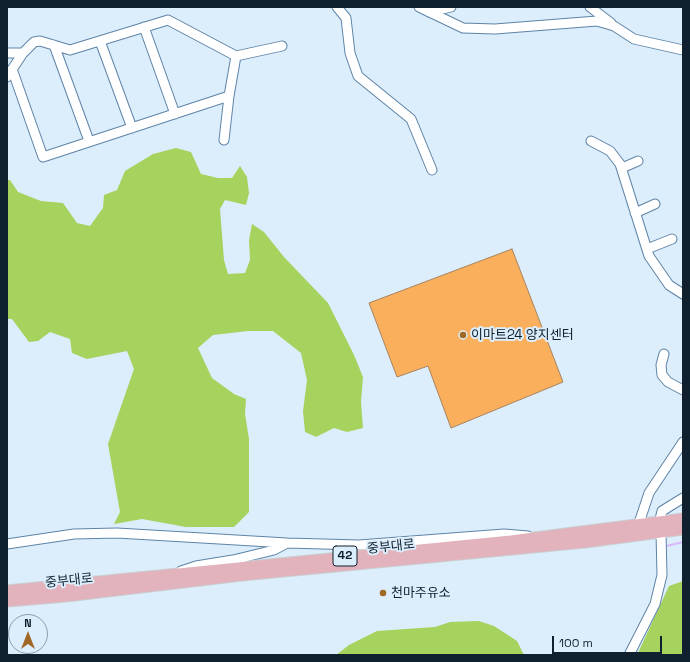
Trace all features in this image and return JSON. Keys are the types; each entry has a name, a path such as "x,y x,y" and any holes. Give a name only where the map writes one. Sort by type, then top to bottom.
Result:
{"main road":[{"name":"중부대로","path":"7,601 66,596 660,528 683,519"},
{"name":"중부대로","path":"7,590 638,526 683,529"}],"street":[{"path":"337,7 346,18 350,53 358,76 411,119 417,130 432,170"},
{"path":"419,7 462,28 495,29 597,21 614,26"},
{"path":"429,12 451,7"},
{"path":"590,7 614,26 634,39 683,50"},
{"path":"229,96 42,157 9,73 22,53 34,42 40,41 70,50 168,20 236,56 282,46"},
{"path":"144,27 175,114"},
{"path":"100,41 132,128"},
{"path":"54,45 90,141"},
{"path":"7,53 22,53"},
{"path":"224,140 229,96 236,56"},
{"path":"591,141 610,151 622,168 651,260 661,276 669,285 683,294"},
{"path":"622,168 638,161"},
{"path":"635,213 655,204"},
{"path":"647,249 672,239"},
{"path":"664,354 661,365 662,375 668,382 683,390"},
{"path":"638,526 649,493 683,442"},
{"path":"628,655 655,604 662,575 660,528 662,511 683,498"},
{"path":"7,544 74,534 117,533 287,543 360,545 504,534 537,536"},
{"path":"177,573 196,566 233,560 274,550 287,543"}],"green space":[{"path":"176,148 191,152 201,174 218,178 232,178 240,166 247,177 249,193 246,205 225,200 220,209 224,260 228,274 245,273 250,260 249,240 252,224 264,232 284,257 328,303 354,355 363,377 361,402 363,428 347,432 334,428 316,437 305,432 303,411 307,380 301,353 273,331 248,331 213,335 198,348 212,378 234,394 246,399 245,414 249,439 249,512 234,527 186,527 142,519 114,524 120,512 108,444 134,369 127,351 87,359 72,353 70,339 50,332 38,341 29,342 12,319 7,319 7,180 10,180 18,192 41,201 63,203 77,223 90,226 103,208 104,195 117,190 125,171 153,154"},
{"path":"683,581 683,655 637,655 669,586"},
{"path":"479,621 494,626 517,641 524,655 336,655 349,645 377,631 435,627 450,622"}],"building":[{"name":"이마트24 양지센터","path":"512,249 563,382 451,428 428,366 397,377 369,303"}],"waterway":[{"path":"667,546 683,542"}],"place":[{"name":"이마트24 양지센터","path":"463,335"},
{"name":"천마주유소","path":"383,593"}]}
